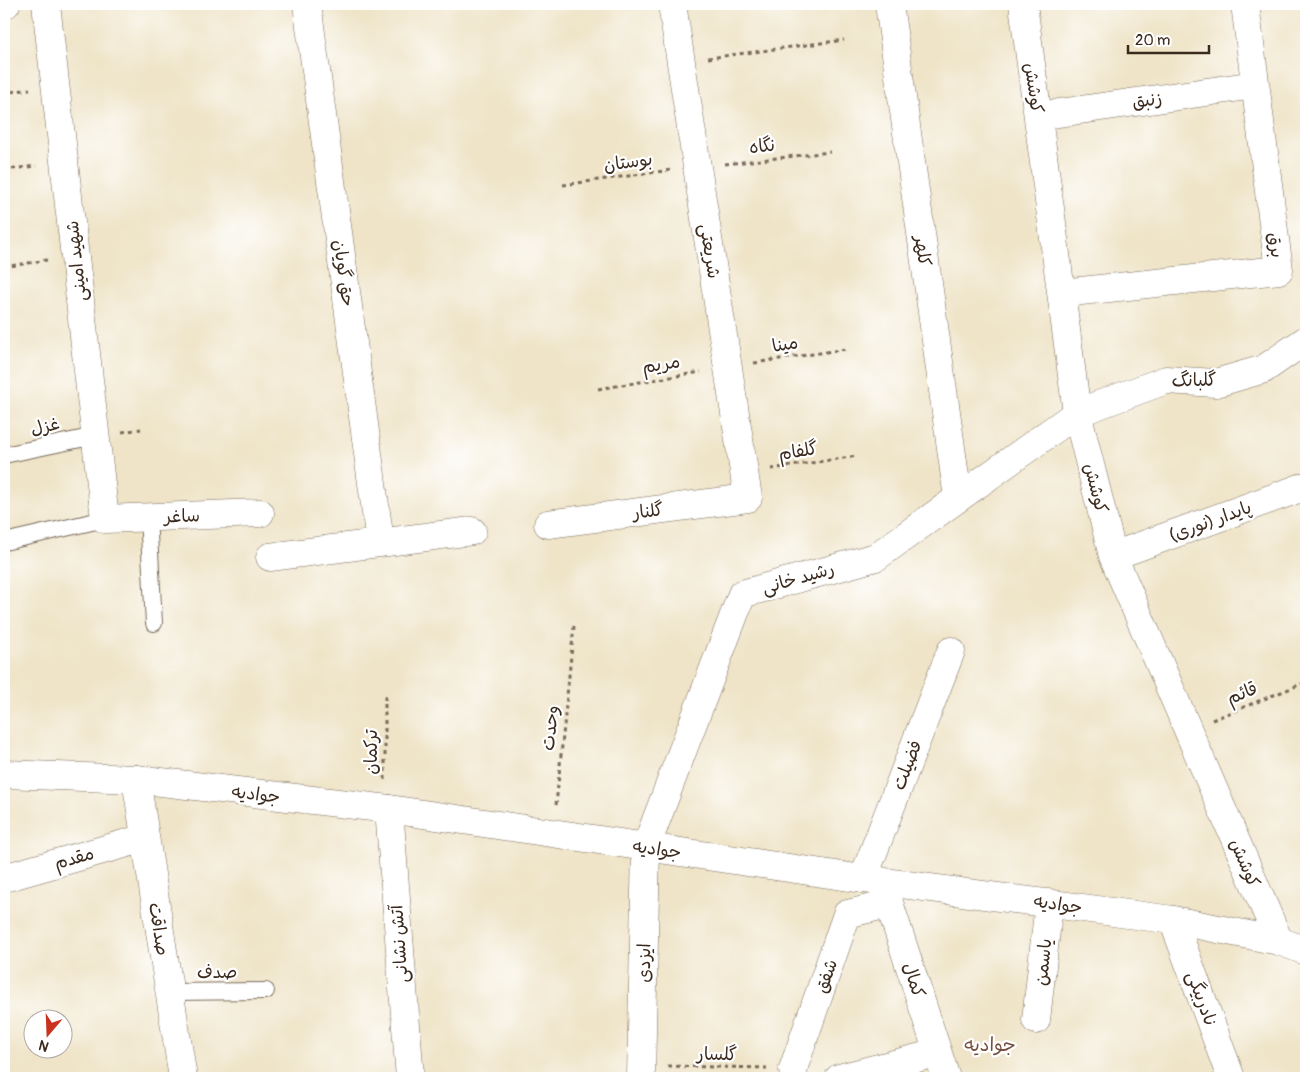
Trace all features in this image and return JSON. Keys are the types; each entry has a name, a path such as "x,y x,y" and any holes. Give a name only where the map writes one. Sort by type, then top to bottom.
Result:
{"street":[{"name":"شهید امینی","path":"46,4 105,518"},
{"name":"حق گویان","path":"307,4 380,542"},
{"name":"شریعتی","path":"672,4 746,486"},
{"name":"کلهر","path":"889,4 958,498"},
{"name":"کوشش","path":"1023,4 1077,413 1113,556 1279,941"},
{"name":"برق","path":"1062,294 1279,270 1245,4"},
{"name":"زنبق","path":"1038,116 1255,85"},
{"name":"گلبانگ","path":"1077,413 1166,380 1216,383 1264,369 1306,340"},
{"name":"رشید خانی","path":"646,847 742,594 876,557 1077,413"},
{"name":"گلنار","path":"548,524 746,486"},
{"name":"پایدار (نوری)","path":"1113,556 1306,486"},
{"name":"ساغر","path":"105,518 260,513"},
{"path":"270,557 472,531"},
{"name":"فضیلت","path":"878,888 951,650"},
{"name":"جوادیه","path":"4,774 136,779 387,809 646,847 878,888 1049,903 1173,920 1279,941 1306,951"},
{"name":"صداقت","path":"136,779 183,1078"},
{"name":"آتش نشانی","path":"387,809 410,1078"},
{"name":"مقدم","path":"4,878 145,838"},
{"name":"ایزدی","path":"641,1072 646,847"},
{"name":"کمال","path":"878,888 946,1078"},
{"name":"شفق","path":"793,1074 847,914 878,888"},
{"name":"یاسمن","path":"1036,1020 1049,903"},
{"name":"نادربیگی","path":"1173,920 1231,1078"},
{"path":"839,1078 937,1053"}],"lane":[{"name":"غزل","path":"4,455 95,436"},
{"path":"148,517 154,623"},
{"path":"4,542 105,518"},
{"name":"صدف","path":"169,992 266,991"}],"path":[{"path":"680,61 844,40"},
{"name":"نگاه","path":"697,167 830,152"},
{"path":"4,170 64,162"},
{"name":"بوستان","path":"563,185 697,167"},
{"path":"4,268 75,255"},
{"name":"مینا","path":"728,367 846,349"},
{"name":"مریم","path":"598,389 728,367"},
{"name":"گلفام","path":"746,486 857,456"},
{"name":"وحدت","path":"553,833 574,626"},
{"name":"قائم","path":"1188,730 1306,682"},
{"name":"ترکمان","path":"385,696 387,809"},
{"name":"گلسار","path":"641,1072 793,1074"}],"district":[{"name":"جوادیه","path":"990,1044"}]}
